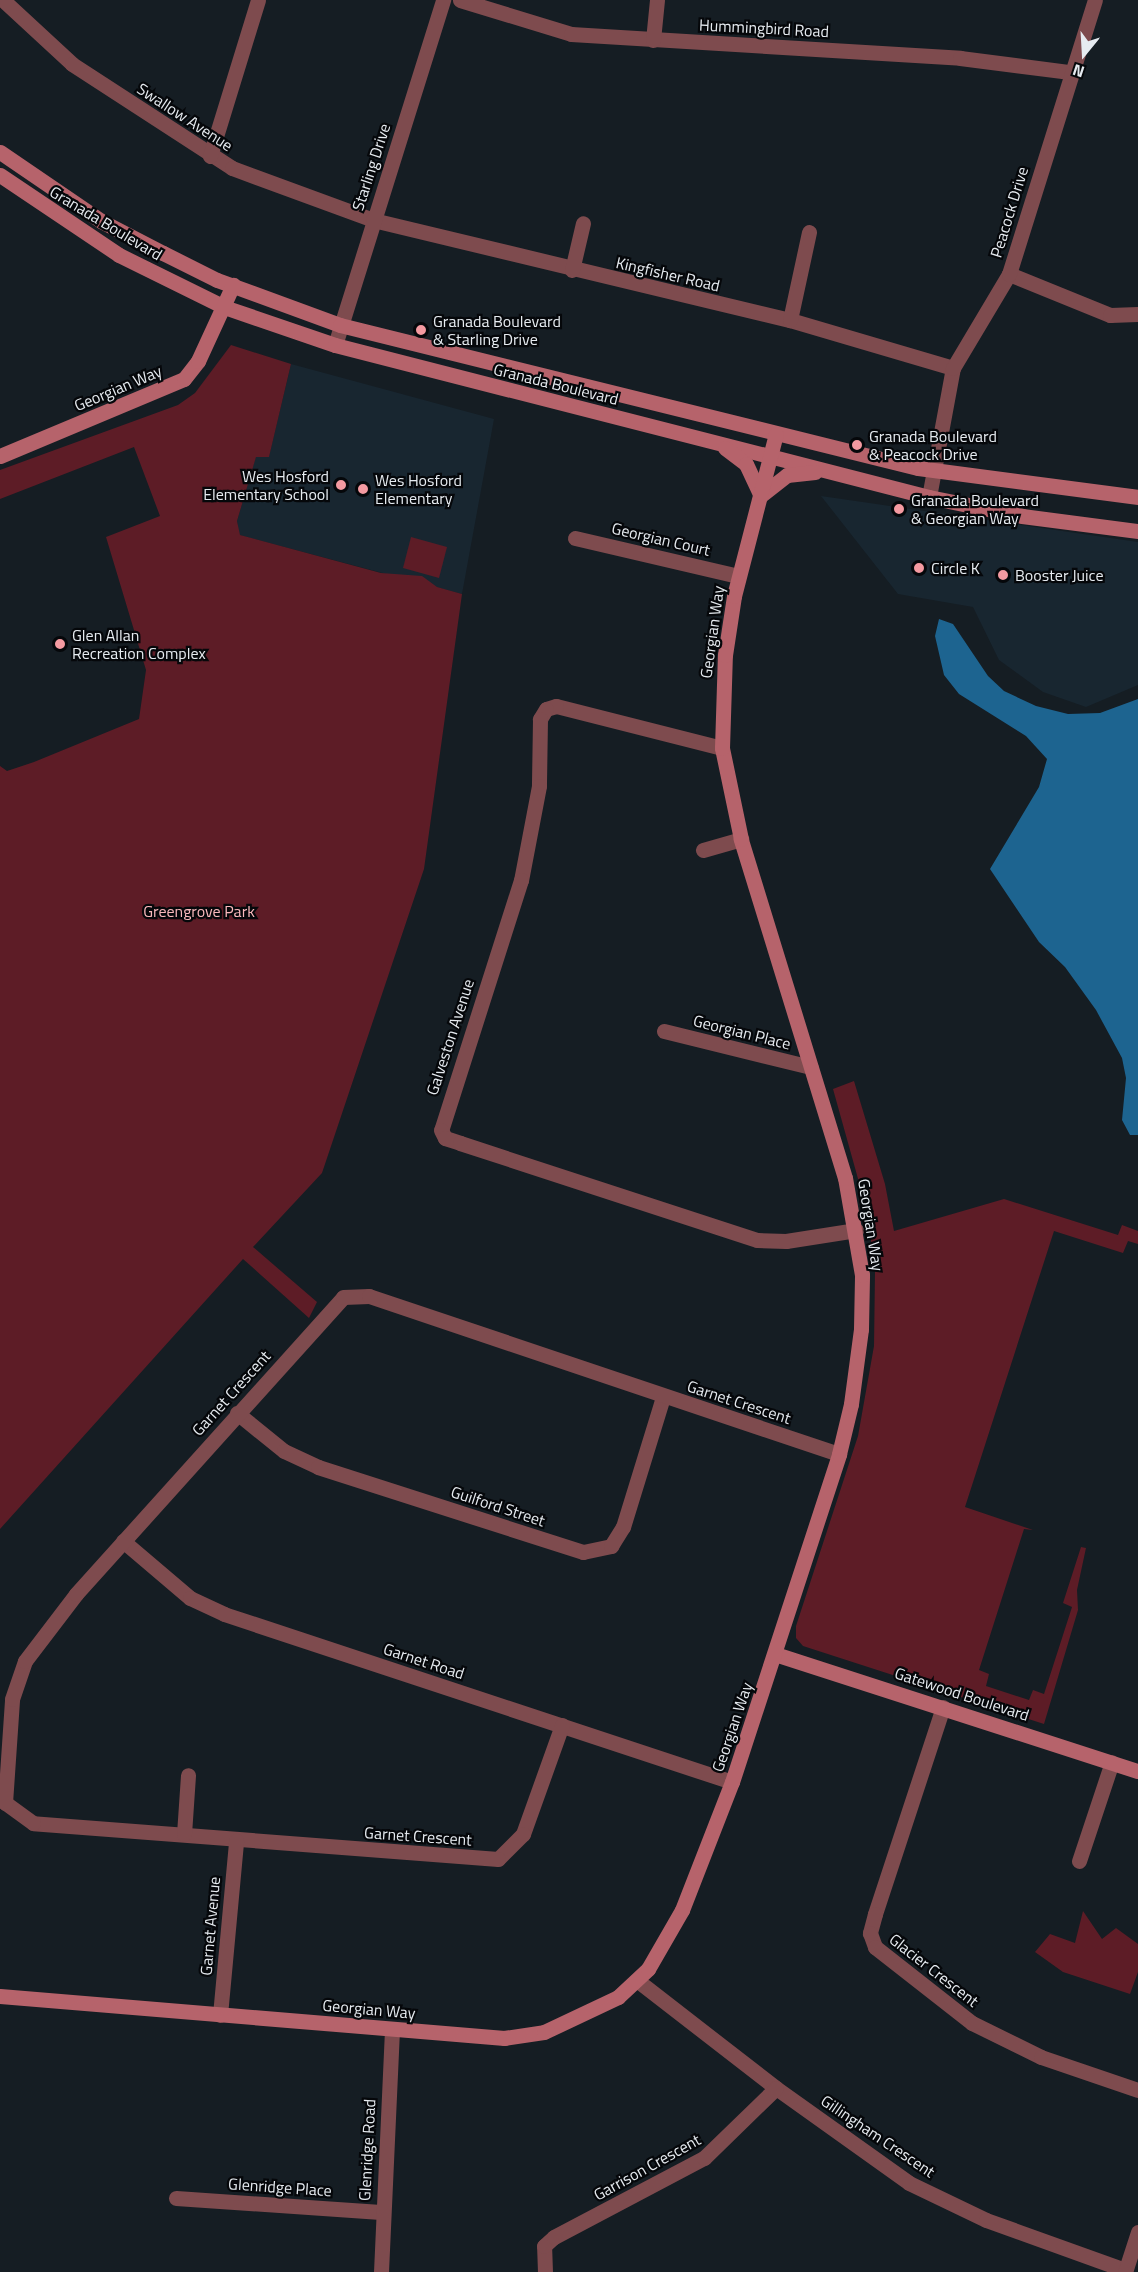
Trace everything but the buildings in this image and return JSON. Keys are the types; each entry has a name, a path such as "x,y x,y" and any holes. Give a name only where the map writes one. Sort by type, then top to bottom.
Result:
{"street":[{"name":"Swallow Avenue","path":"3,0 72,64 210,156 232,168 373,220"},
{"path":"210,156 258,0"},
{"name":"Starling Drive","path":"335,345 443,0"},
{"name":"Hummingbird Road","path":"460,0 571,34 960,58 1070,72"},
{"path":"653,40 657,0"},
{"name":"Peacock Drive","path":"929,497 953,368 1009,274 1070,72 1095,0"},
{"name":"Granada Boulevard","path":"0,153 101,221 233,285 340,325 776,434 934,470 1138,497"},
{"name":"Granada Boulevard","path":"0,175 119,255 224,307 335,345 929,497 1022,516 1138,531"},
{"name":"Kingfisher Road","path":"373,220 572,270 790,320 953,368"},
{"path":"572,270 583,224"},
{"path":"790,320 809,232"},
{"path":"1009,274 1110,315 1138,314"},
{"name":"Georgian Way","path":"0,456 184,379 198,361 233,285"},
{"name":"Georgian Way","path":"0,1996 504,2038 544,2032 600,2007 638,1981 682,1910 732,1782 839,1454 851,1404 861,1329 862,1275 856,1230 845,1178 741,839 722,748 725,655 738,576 776,434"},
{"path":"717,443 746,464 757,481 760,496 787,475 827,470"},
{"name":"Georgian Court","path":"575,538 738,576"},
{"name":"Galveston Avenue","path":"722,748 556,706 546,709 540,720 539,786 521,880 441,1130 445,1138 757,1240 786,1241 856,1230"},
{"path":"703,850 741,839"},
{"name":"Georgian Place","path":"664,1031 811,1067"},
{"name":"Garnet Crescent","path":"562,1725 523,1834 498,1859 236,1841 184,1834 33,1823 5,1803 12,1699 25,1661 123,1541 323,1316 343,1297 357,1294 839,1454"},
{"name":"Guilford Street","path":"237,1413 284,1451 318,1467 583,1552 611,1546 622,1527 663,1397"},
{"name":"Garnet Road","path":"123,1541 190,1598 224,1614 732,1782"},
{"name":"Gatewood Boulevard","path":"775,1654 1138,1771"},
{"name":"Glacier Crescent","path":"943,1707 875,1914 870,1933 875,1947 972,2023 1041,2057 1138,2090"},
{"path":"1079,1861 1112,1762"},
{"path":"184,1834 188,1775"},
{"name":"Garnet Avenue","path":"220,2015 236,1841"},
{"name":"Gillingham Crescent","path":"638,1981 776,2088 909,2183 986,2220 1125,2271"},
{"name":"Glenridge Road","path":"381,2272 381,2212 392,2029"},
{"name":"Garrison Crescent","path":"545,2272 544,2246 554,2237 704,2158 776,2088"},
{"name":"Glenridge Place","path":"176,2198 381,2212"},
{"path":"1125,2271 1138,2232"}],"shaded area":[{"name":"Wes Hosford Elementary","path":"291,364 494,419 462,594 239,535 237,521 256,456 269,456"},
{"path":"821,496 1138,542 1138,685 1086,707 1043,692 999,660 973,607 898,594"}],"green space":[{"name":"Greengrove Park","path":"231,345 291,364 269,457 256,457 237,521 240,535 381,573 422,576 437,587 462,594 424,869 322,1173 253,1247 317,1302 309,1318 243,1259 0,1529 0,766 7,771 34,762 139,719 146,670 106,537 160,516 134,447 0,499 0,470 178,405 195,393"},
{"path":"411,537 447,547 439,578 403,568"},
{"path":"854,1081 885,1184 894,1231 1004,1199 1118,1235 1122,1225 1138,1231 1138,1244 1128,1241 1123,1253 1054,1231 965,1507 1033,1530 1024,1529 979,1670 989,1674 986,1686 1029,1700 1033,1690 1044,1694 1072,1607 1063,1603 1081,1547 1086,1548 1077,1590 1078,1610 1044,1724 803,1646 796,1638 796,1626 858,1436 874,1346 875,1271 867,1211 833,1089"},
{"path":"1083,1911 1102,1939 1116,1928 1138,1944 1138,1972 1130,1994 1063,1972 1035,1952 1050,1934 1075,1943"}],"water":[{"path":"939,619 953,624 988,676 1004,691 1036,706 1068,714 1100,713 1138,699 1138,1135 1130,1135 1122,1120 1126,1078 1122,1058 1096,1010 1065,967 1039,942 990,869 1039,787 1047,759 1026,736 959,694 944,675 935,636"}],"place":[{"name":"Granada Boulevard & Starling Drive","path":"421,330"},
{"name":"Granada Boulevard & Peacock Drive","path":"857,445"},
{"name":"Wes Hosford Elementary School","path":"341,485"},
{"name":"Wes Hosford Elementary","path":"363,489"},
{"name":"Granada Boulevard & Georgian Way","path":"899,509"},
{"name":"Circle K","path":"919,568"},
{"name":"Booster Juice","path":"1003,575"},
{"name":"Glen Allan Recreation Complex","path":"60,644"}]}
